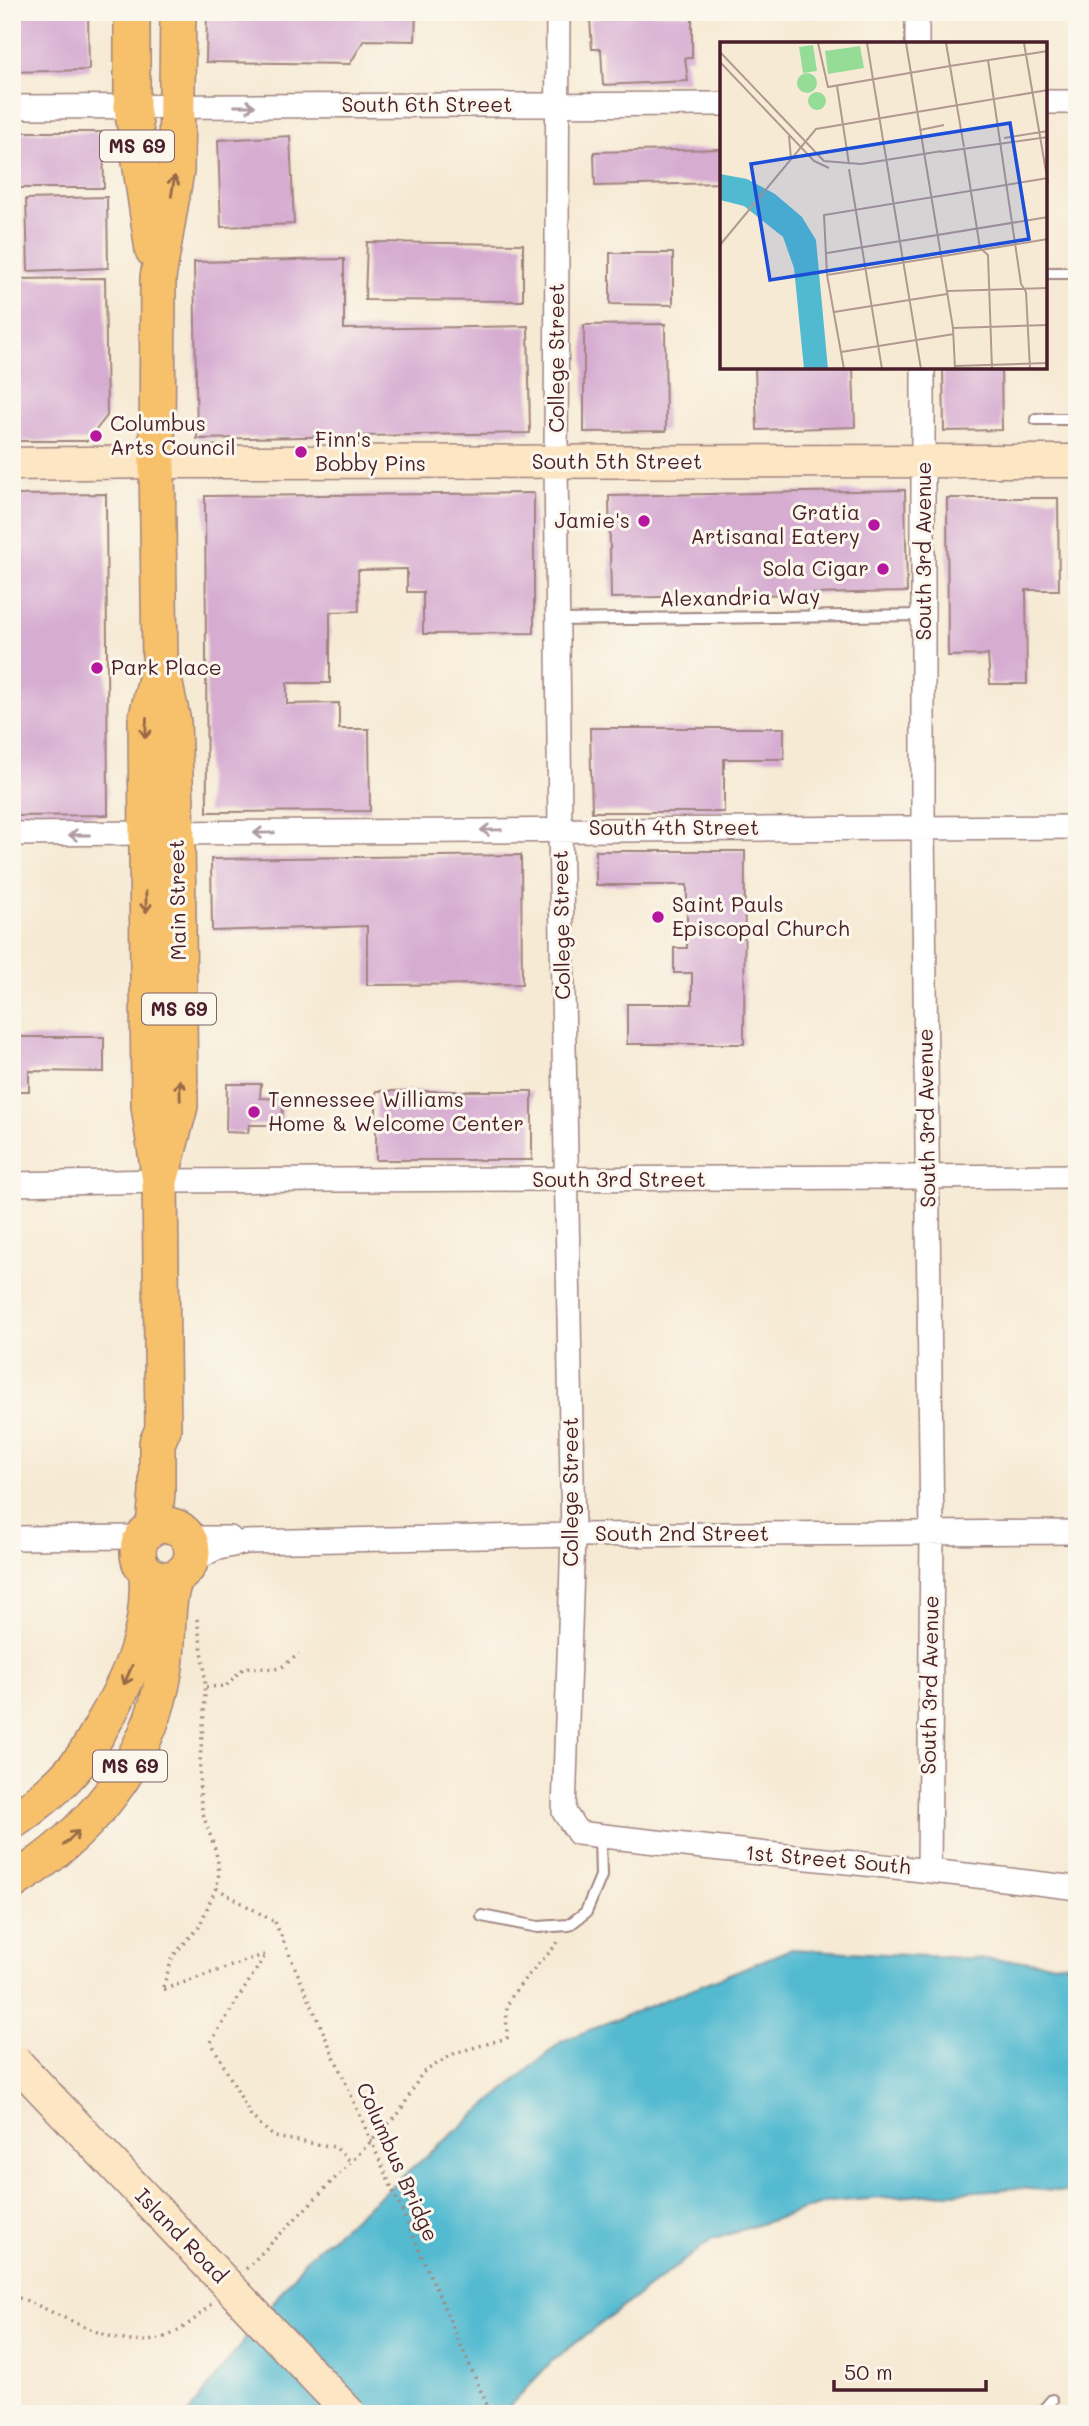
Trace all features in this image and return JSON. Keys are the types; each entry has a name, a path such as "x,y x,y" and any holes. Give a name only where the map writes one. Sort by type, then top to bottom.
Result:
{"main road":[{"name":"Main Street","path":"12,1822 58,1786 84,1756 120,1693 140,1646 175,1498 171,1444 163,1429 160,1181 180,1106 161,834 173,722 160,661 158,278 132,107 132,12"},
{"name":"Main Street","path":"158,278 176,171 178,12"},
{"name":"Main Street","path":"14,1883 61,1847 89,1821 118,1786 145,1737 162,1688 165,1666 170,1594 164,1551"}],"street":[{"name":"College Street","path":"558,12 556,463 559,829 573,1535 564,1812 589,1834"},
{"path":"917,12 918,42"},
{"path":"1047,102 1077,102"},
{"name":"South 6th Street","path":"12,107 720,104"},
{"name":"South 3rd Avenue","path":"923,369 923,827 932,1533 929,1869"},
{"name":"South 5th Street","path":"12,464 1077,461"},
{"name":"South 4th Street","path":"12,834 1077,827"},
{"name":"South 3rd Street","path":"12,1184 1077,1176"},
{"name":"South 2nd Street","path":"164,1551 214,1549 246,1542 573,1535 1077,1532"},
{"path":"12,1538 94,1537 164,1551"},
{"name":"1st Street South","path":"589,1834 736,1852 929,1869 1077,1888"},
{"name":"Island Road","path":"13,2058 350,2414"}],"lane":[{"path":"1047,273 1077,273"},
{"path":"1036,419 1067,419 1077,414"},
{"name":"Alexandria Way","path":"558,620 924,615"},
{"path":"482,1916 538,1927 569,1926 586,1912 601,1876 589,1834"},
{"path":"1040,2414 1052,2400"}],"path":[{"path":"196,1615 206,1687 202,1810 214,1843 220,1875 198,1927 173,1956 162,1990 266,1954 211,2042 251,2116 274,2137 335,2147 352,2163"},
{"path":"206,1687 226,1686 247,1667 282,1667 299,1654"},
{"name":"Columbus Bridge","path":"216,1888 275,1922 491,2414"},
{"path":"246,2269 400,2112 422,2073 456,2053 506,2038 507,2006 525,1979 547,1957 569,1926"},
{"path":"12,2297 94,2332 116,2339 145,2342 182,2330 217,2298"}],"water":[{"path":"791,1949 1077,1964 1077,2193 1018,2188 828,2202 711,2240 552,2361 502,2414 188,2414 308,2257 562,2041"}],"building":[{"path":"12,12 88,12 89,70 12,72"},
{"path":"207,12 416,12 415,41 364,40 350,64 206,62"},
{"path":"600,12 692,14 692,58 685,58 688,81 603,85 601,49 592,49 590,19 600,18"},
{"path":"16,132 103,132 104,188 16,188"},
{"path":"290,136 294,224 221,227 218,140"},
{"path":"720,149 720,183 595,186 594,152"},
{"path":"107,197 108,268 28,271 26,199"},
{"path":"367,242 523,244 523,301 365,300"},
{"path":"610,253 673,253 673,305 610,304"},
{"path":"344,259 344,329 528,326 530,433 197,439 194,262"},
{"path":"105,278 107,416 87,441 12,441 12,279"},
{"path":"665,324 666,431 584,432 584,325"},
{"path":"755,369 853,369 855,427 757,430"},
{"path":"943,369 1001,369 1002,430 944,431"},
{"path":"905,490 907,592 611,598 609,496"},
{"path":"534,493 534,633 423,634 423,592 407,592 407,569 358,570 359,611 330,612 330,683 287,683 287,704 339,703 339,729 369,729 370,811 207,812 205,496"},
{"path":"106,494 108,815 12,816 12,495"},
{"path":"947,498 1058,498 1059,590 1026,590 1027,684 990,684 988,655 948,656"},
{"path":"1072,506 1077,506 1077,577 1072,577"},
{"path":"590,728 784,728 784,759 724,759 724,812 592,812"},
{"path":"596,851 745,851 744,1044 627,1044 627,1004 692,1004 692,973 674,973 674,948 687,948 687,885 596,885"},
{"path":"521,855 522,984 367,985 367,926 212,931 211,859"},
{"path":"12,1037 104,1037 104,1072 29,1071 29,1091 12,1091"},
{"name":"Tennessee Williams Home & Welcome Center","path":"227,1084 261,1084 260,1098 283,1099 282,1125 249,1125 248,1133 226,1132"},
{"path":"376,1091 532,1091 532,1160 376,1160"}],"place":[{"name":"Columbus Arts Council","path":"96,436"},
{"name":"Finn's Bobby Pins","path":"301,452"},
{"name":"Jamie's","path":"644,521"},
{"name":"Gratia Artisanal Eatery","path":"874,525"},
{"name":"Sola Cigar","path":"883,569"},
{"name":"Park Place","path":"97,668"},
{"name":"Saint Pauls Episcopal Church","path":"658,917"},
{"name":"Tennessee Williams Home & Welcome Center","path":"254,1112"}]}
